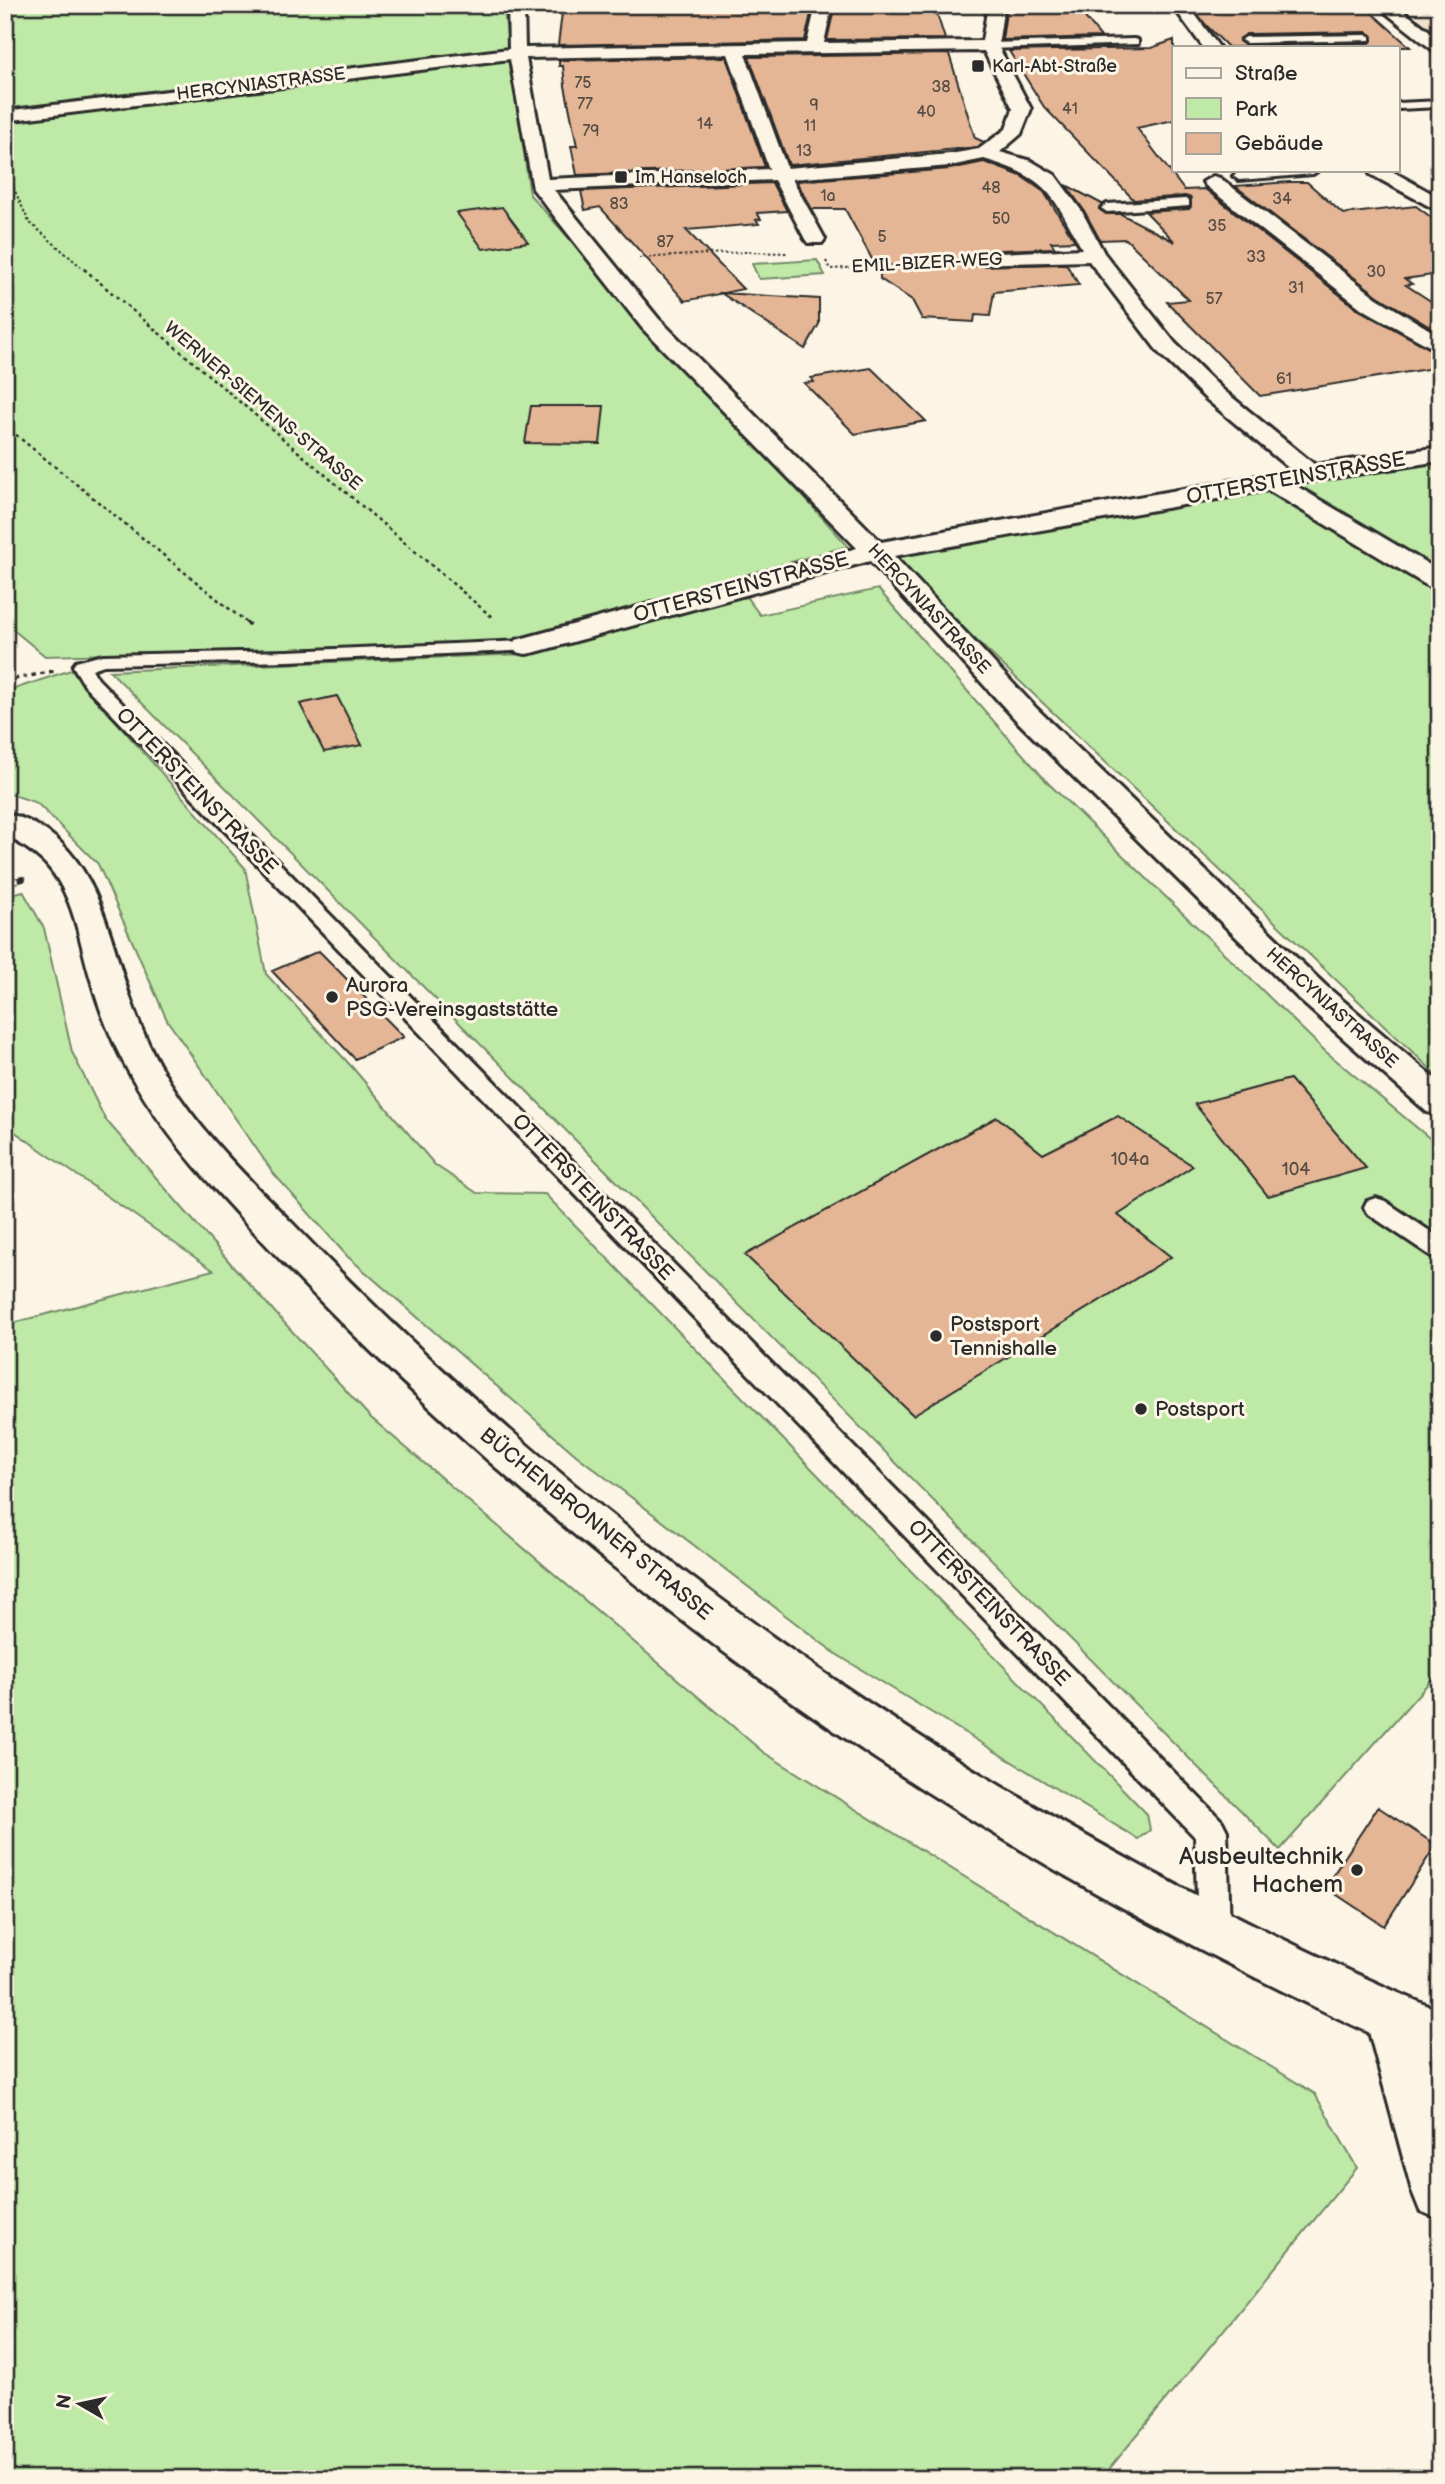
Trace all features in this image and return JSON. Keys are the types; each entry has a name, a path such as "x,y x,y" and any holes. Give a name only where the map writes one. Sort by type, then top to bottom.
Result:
{"street":[{"name":"HERCYNIASTRASSE","path":"516,5 517,53 540,185 650,323 875,551 1026,715 1314,994 1440,1103"},
{"path":"815,47 824,5"},
{"path":"540,185 901,166 985,153 1006,140 1015,130 1022,109 990,46 996,5"},
{"path":"1180,5 1210,46"},
{"path":"1388,8 1440,47"},
{"path":"517,53 990,46"},
{"path":"735,49 780,174 819,246"},
{"name":"HERCYNIASTRASSE","path":"5,116 517,53"},
{"path":"985,153 1024,165 1048,179 1071,209 1096,255 1167,348 1214,394 1310,473"},
{"path":"1380,172 1440,206"},
{"path":"1213,182 1369,303 1440,345"},
{"name":"EMIL-BIZER-WEG","path":"978,260 1096,255"},
{"name":"OTTERSTEINSTRASSE","path":"526,646 875,551 1272,482 1310,473 1440,454"},
{"path":"1272,482 1440,582"},
{"name":"BÜCHENBRONNER STRASSE","path":"5,822 42,844 65,865 86,899 116,1005 143,1067 180,1123 226,1178 334,1294 433,1388 573,1510 682,1597 845,1714 930,1772 1047,1843 1214,1931 1391,2017 1440,2036"},
{"path":"1391,2017 1440,2191"}],"lane":[{"path":"1388,8 1411,5"},
{"path":"1246,40 1366,37"},
{"path":"990,46 1134,42"},
{"path":"1400,106 1440,104"},
{"path":"1239,176 1288,172"},
{"path":"1107,208 1185,203"},
{"name":"OTTERSTEINSTRASSE","path":"526,646 288,656 103,660 82,665 82,670 1211,1831 1214,1931"},
{"path":"1376,1207 1440,1250"}],"path":[{"name":"WERNER-SIEMENS-STRASSE","path":"5,169 29,222 526,646"},
{"name":"EMIL-BIZER-WEG","path":"819,246 830,269 978,260"},
{"path":"600,260 744,252 796,253"},
{"path":"5,426 288,656"},
{"path":"5,681 82,665"}],"shaded area":[{"path":"1432,5 1440,5 1440,41 1416,20 1423,10"}],"green space":[{"path":"5,5 503,5 530,195 848,546 502,643 45,656 5,623"},
{"path":"817,260 825,275 759,279 752,264"},
{"path":"1440,461 1440,574 1289,483"},
{"path":"1275,487 1440,585 1440,1078 884,553"},
{"name":"Postsport","path":"878,589 1048,783 1325,1051 1440,1147 1440,1670 1280,1850 110,671 524,654 744,594 760,615"},
{"path":"71,670 245,868 266,974 352,1067 435,1165 477,1193 545,1194 1147,1814 1150,1830 1138,1839 836,1654 576,1455 347,1256 274,1174 167,1020 98,864 37,803 5,792 5,692"},
{"path":"23,891 44,928 72,1052 105,1119 232,1265 370,1417 763,1752 1315,2094 1357,2168 1101,2479 5,2479 5,1325 213,1270 5,1125 5,896"}],"building":[{"path":"563,5 813,5 805,40 558,45"},
{"path":"835,5 934,5 945,39 827,40"},
{"path":"1007,5 1075,5 1101,37 1002,40"},
{"path":"1191,5 1363,5 1410,47 1400,46 1246,46 1227,46","holes":["1367,32 1373,36 1370,43 1246,46 1239,41 1246,34"]},
{"path":"1174,40 1172,120 1137,128 1184,190 1205,189 1359,310 1440,354 1440,367 1260,396 1167,302 1189,300 1126,239 1100,240 1066,185 1102,204 1099,209 1106,214 1121,214 1175,242 1146,212 1189,209 1191,198 1185,196 1134,200 1044,107 1009,51 1151,48"},
{"path":"949,54 975,138 984,142 978,147 789,165 749,57"},
{"path":"726,57 765,167 577,175 571,146 577,146 563,66 559,66 559,60"},
{"path":"984,162 1021,176 1044,192 1075,241 1051,242 1055,248 977,251 966,258 969,266 1066,264 1079,285 994,292 990,316 975,315 974,322 922,319 912,300 880,279 880,274 845,209 812,209 796,181 950,169"},
{"path":"1307,182 1343,214 1416,206 1440,224 1440,274 1405,279 1412,284 1406,285 1440,307 1440,333 1378,296 1235,186"},
{"path":"772,183 787,211 757,213 761,219 756,220 759,224 686,230 743,289 685,301 600,207 585,210 581,191"},
{"path":"502,207 528,242 483,249 457,213"},
{"path":"721,293 819,299 819,324 805,349"},
{"path":"871,368 926,421 855,434 804,383 814,382 811,378"},
{"path":"531,406 604,406 600,444 525,443"},
{"path":"337,696 362,745 324,752 300,704"},
{"path":"319,951 404,1037 355,1059 272,971"},
{"path":"1290,1079 1366,1168 1268,1196 1195,1104"},
{"name":"Postsport Tennishalle","path":"1118,1116 1193,1166 1118,1215 1171,1257 913,1415 745,1255 997,1117 1043,1154"},
{"path":"1378,1807 1436,1845 1384,1926 1325,1887"}],"railway":[{"path":"5,883 23,879"}],"place":[{"name":"Karl-Abt-Straße","path":"978,66"},
{"name":"Im Hanseloch","path":"621,177"},
{"name":"Aurora PSG-Vereinsgaststätte","path":"332,997"},
{"name":"Postsport Tennishalle","path":"936,1336"},
{"name":"Postsport","path":"1141,1409"},
{"name":"Ausbeultechnik Hachem","path":"1357,1870"}]}
